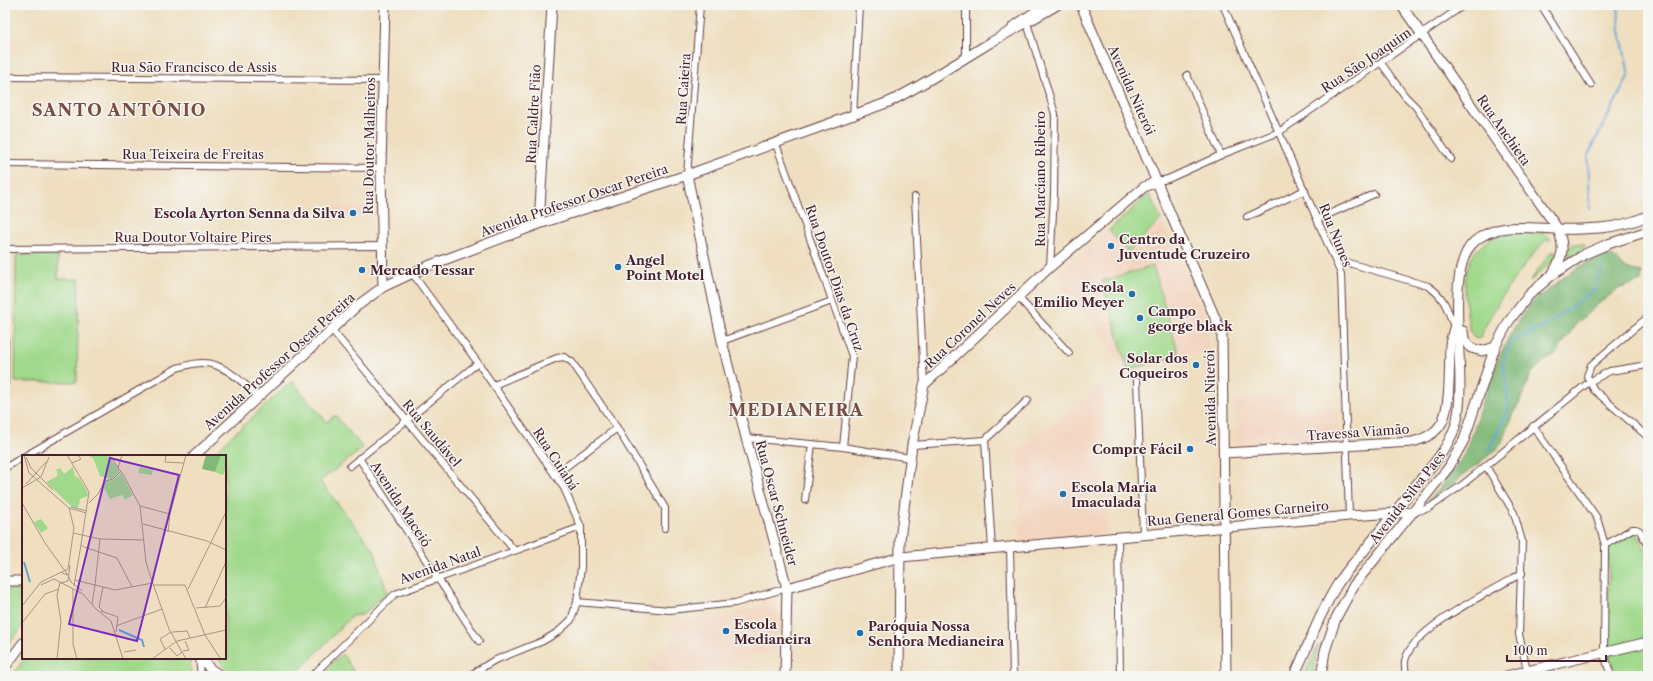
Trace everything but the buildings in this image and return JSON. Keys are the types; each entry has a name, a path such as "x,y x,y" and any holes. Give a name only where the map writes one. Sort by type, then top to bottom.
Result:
{"main road":[{"name":"Rua Doutor Malheiros","path":"383,287 381,168 385,5"},
{"name":"Rua Caldre Fião","path":"539,224 552,5"},
{"name":"Avenida Professor Oscar Pereira","path":"1004,34 1021,19 1045,5"},
{"name":"Avenida Professor Oscar Pereira","path":"195,455 357,306 383,287 412,273 539,224 776,144 853,117 889,102 913,90 1004,34 1027,23 1057,5"},
{"name":"Avenida Niterói","path":"1081,5 1158,181 1222,334 1226,676"},
{"name":"Rua Anchieta","path":"1401,5 1558,229 1563,249 1560,261 1552,275"},
{"name":"Rua Oscar Schneider","path":"687,175 722,341 746,438 787,588 785,676"},
{"name":"Rua Coronel Neves","path":"899,676 900,540 912,445 924,385 1050,267 1144,187 1158,181"},
{"path":"1495,347 1476,350 1467,344 1459,308 1458,279 1466,253 1474,242 1486,234 1500,229 1514,227 1558,229 1602,228 1648,216"},
{"path":"1552,275 1585,254 1608,244 1648,231"},
{"name":"Avenida Silva Paes","path":"1321,676 1325,651 1336,618 1354,584 1449,467 1464,440 1495,347 1509,321 1529,295 1552,275"},
{"name":"Travessa Viamão","path":"1224,453 1412,442 1429,436 1435,432 1442,422 1446,406 1450,342 1459,308"},
{"name":"Avenida Silva Paes","path":"1294,676 1320,616 1338,582 1443,452 1455,427 1460,406 1459,308"},
{"name":"Rua General Gomes Carneiro","path":"787,588 901,558 1224,527 1414,512"},
{"path":"5,581 22,582"},
{"path":"1506,676 1527,670 1604,654 1648,642"},
{"path":"5,667 22,644"},
{"path":"204,659 209,668 221,676"}],"street":[{"name":"Rua Caieira","path":"687,175 700,5"},
{"path":"853,117 859,5"},
{"path":"966,5 966,57"},
{"name":"Rua Nunes","path":"1223,5 1341,274 1349,516"},
{"name":"Rua São Joaquim","path":"1279,132 1422,36 1464,5"},
{"path":"1541,5 1591,85"},
{"name":"Rua Marciano Ribeiro","path":"1027,23 1055,114 1054,195 1050,267"},
{"path":"1381,63 1405,96 1416,107 1451,159"},
{"path":"1187,75 1221,155"},
{"name":"Rua São Francisco de Assis","path":"5,77 383,80"},
{"name":"Rua Coronel Neves","path":"1158,181 1168,179 1221,155 1279,132"},
{"name":"Rua Doutor Dias da Cruz","path":"776,144 852,356 843,447"},
{"name":"Rua Teixeira de Freitas","path":"5,164 381,168"},
{"path":"1247,217 1305,190"},
{"path":"1318,219 1374,194"},
{"path":"915,198 924,385"},
{"name":"Rua Doutor Voltaire Pires","path":"5,249 382,246"},
{"path":"1335,259 1428,286 1439,293 1448,307 1454,327"},
{"name":"Rua Cuiabá","path":"412,273 478,363 564,488 581,527 581,567 577,602 571,620 558,632 543,641 492,661 469,676"},
{"path":"1018,297 1069,353"},
{"path":"722,341 832,301"},
{"path":"1648,317 1591,365 1588,370 1589,382 1594,390 1648,437"},
{"path":"5,323 5,383"},
{"name":"Rua Saudável","path":"332,330 514,550"},
{"path":"494,386 556,358 564,358 572,362 617,428 665,508 665,528"},
{"path":"26,455 162,375 177,368 203,362 216,366 229,371 259,397"},
{"path":"350,466 478,363"},
{"name":"Rua General Gomes Carneiro","path":"1414,512 1429,508 1462,485 1589,382 1610,371 1648,365"},
{"path":"1137,381 1142,535"},
{"path":"912,445 985,440 1028,400"},
{"path":"1533,426 1597,518 1605,545 1604,654 1611,676"},
{"path":"555,475 617,428"},
{"path":"746,438 843,447 910,458"},
{"path":"985,440 992,549"},
{"path":"805,500 812,444"},
{"path":"5,468 22,457"},
{"name":"Avenida Maceió","path":"359,458 437,579 479,640"},
{"path":"1486,466 1514,513 1522,541 1519,634 1527,670"},
{"name":"Avenida Natal","path":"312,676 395,594 581,527"},
{"path":"1605,545 1636,528 1648,547"},
{"path":"1118,538 1120,676"},
{"path":"1010,548 1013,676"},
{"path":"1406,676 1405,660 1412,647 1431,627 1522,573"},
{"path":"577,602 670,610 735,603 787,588"},
{"path":"199,659 200,676"}],"shaded area":[{"name":"Escola Ayrton Senna da Silva","path":"332,206 375,207 375,216 332,215"},
{"name":"Escola Emílio Meyer","path":"1161,219 1203,312 1210,350 1128,371 1055,277 1109,230 1128,251"},
{"name":"Escola Maria Imaculada","path":"1103,384 1108,533 1020,542 1018,455 1021,448"},
{"path":"1294,395 1296,411 1338,408 1339,439 1237,448 1235,400"},
{"name":"Escola Medianeira","path":"777,602 778,650 685,676 652,676 649,664 671,642 677,620 725,616"}],"green space":[{"path":"1149,194 1161,219 1128,252 1109,230"},
{"path":"1515,232 1545,233 1551,239 1549,241 1546,240 1518,273 1501,299 1480,338 1476,339 1473,337 1469,328 1465,299 1467,271 1471,260 1477,250 1486,242 1499,236"},
{"path":"1574,244 1584,244 1585,246 1577,253 1567,256 1567,250"},
{"path":"1551,252 1555,252 1556,256 1551,263 1530,281"},
{"path":"16,255 58,255 58,279 79,279 77,382 15,382"},
{"path":"1610,255 1619,261 1626,269 1642,272 1641,281 1618,289 1576,324 1555,355 1543,362 1531,374 1519,404 1512,415 1503,442 1497,449 1427,503 1455,469 1464,454 1504,347 1518,321 1526,310 1535,300 1575,269 1595,259"},
{"name":"Campo george black","path":"1153,266 1179,355 1128,370 1102,281"},
{"path":"292,381 327,422 335,415 363,448 320,481 374,550 387,592 362,615 352,616 294,676 244,676 228,671 219,659 226,659 226,455 211,455"},
{"path":"1636,531 1648,555 1648,637 1608,648 1609,547"},
{"path":"5,589 22,590 22,627 5,649"},
{"path":"1318,645 1313,676 1304,676"},
{"path":"1648,645 1648,676 1618,676 1609,655"},
{"path":"342,654 357,676 320,676"},
{"path":"24,659 190,659 191,676 12,676"}],"waterway":[{"path":"1590,208 1588,155 1629,75 1620,31 1618,5"},
{"path":"1489,449 1509,409 1503,362 1511,342 1547,325 1595,289 1603,265"}],"place":[{"name":"Escola Ayrton Senna da Silva","path":"353,213"},
{"name":"Centro da Juventude Cruzeiro","path":"1111,246"},
{"name":"Angel Point Motel","path":"618,267"},
{"name":"Mercado Tessar","path":"362,270"},
{"name":"Escola Emílio Meyer","path":"1132,294"},
{"name":"Campo george black","path":"1140,318"},
{"name":"Solar dos Coqueiros","path":"1196,365"},
{"name":"Compre Fácil","path":"1190,449"},
{"name":"Escola Maria Imaculada","path":"1063,494"},
{"name":"Escola Medianeira","path":"726,631"},
{"name":"Paróquia Nossa Senhora Medianeira","path":"860,633"}],"district":[{"name":"SANTO ANTÔNIO","path":"119,110"},
{"name":"MEDIANEIRA","path":"796,410"}]}
